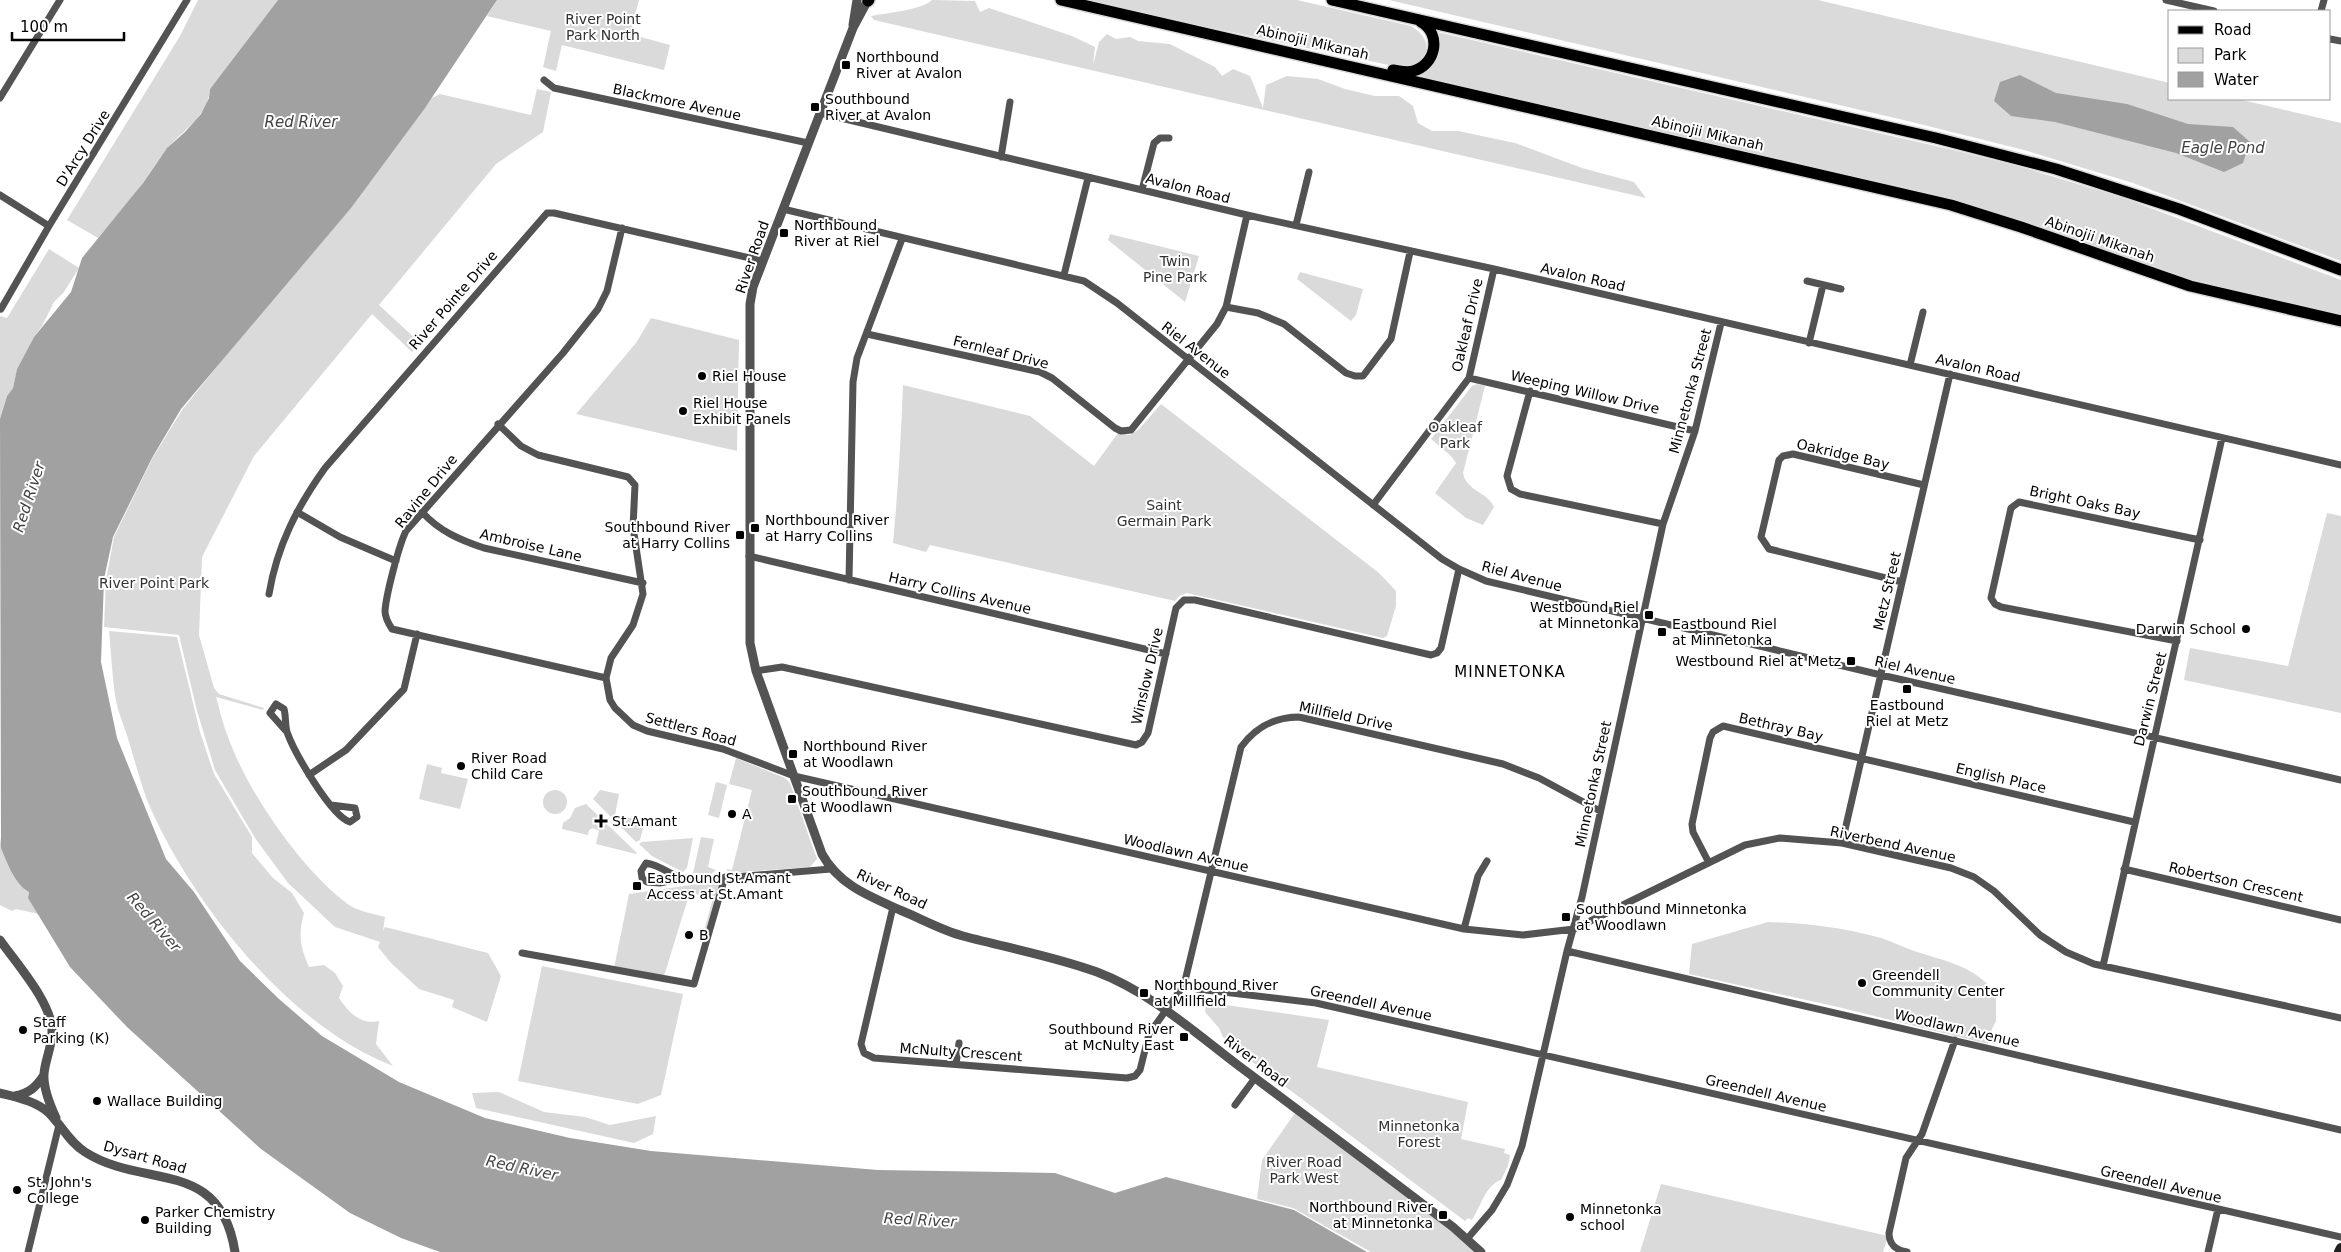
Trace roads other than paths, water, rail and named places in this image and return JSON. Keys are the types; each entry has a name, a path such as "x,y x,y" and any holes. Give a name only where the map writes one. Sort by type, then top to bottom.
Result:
{"main road":[{"name":"Abinojii Mikanah","path":"1061,0 1950,205 2021,227 2190,286 2341,321"},
{"path":"1332,0 1936,138 2056,169 2179,209 2341,270"},
{"path":"1291,52 1340,58 1404,72 1413,71 1428,61 1434,43 1432,31 1416,19"},
{"path":"2338,1252 2341,1248"}],"street":[{"path":"0,98 60,0"},
{"name":"D'Arcy Drive","path":"1,309 49,226 187,0"},
{"name":"River Road","path":"853,28 857,0"},
{"name":"River Road","path":"868,0 853,28 820,113 753,288 750,304 750,643 756,670 818,847 831,869 850,886 893,906 960,935 1047,956 1099,973 1131,988 1166,1011 1255,1078 1481,1252"},
{"path":"2166,0 2210,10"},
{"name":"Blackmore Avenue","path":"544,80 554,88 808,144"},
{"path":"1001,157 1010,102"},
{"name":"Avalon Road","path":"820,113 1247,215 1494,269 1809,343 1910,364 2341,466"},
{"path":"1142,190 1154,143 1160,138 1169,138"},
{"path":"1296,225 1309,172"},
{"path":"1064,275 1088,178"},
{"path":"0,196 49,226"},
{"name":"Riel Avenue","path":"783,209 1084,281 1101,291 1372,505 1459,569 1486,581 1881,675 2341,780"},
{"name":"River Pointe Drive","path":"268,594 273,571 289,525 306,496 326,468 542,216 547,213 554,213 763,261"},
{"name":"Fernleaf Drive","path":"867,334 1040,372 1052,378 1115,428 1126,431 1131,430 1137,425 1217,324 1226,307 1247,215"},
{"name":"Ravine Drive","path":"606,678 392,629 387,621 385,611 396,561 406,531 563,352 598,309 607,291 622,228"},
{"path":"849,580 852,382 858,358 902,239"},
{"path":"1226,307 1258,313 1284,324 1346,373 1363,376 1391,339 1410,252"},
{"name":"Oakleaf Drive","path":"1372,505 1469,378 1494,269"},
{"path":"1807,281 1841,289"},
{"path":"1809,343 1823,285"},
{"path":"1910,364 1923,312"},
{"name":"Minnetonka Street","path":"1467,1240 1492,1210 1507,1186 1522,1146 1567,951 1574,929 1663,524 1695,431 1721,323"},
{"name":"Metz Street","path":"1842,843 1950,374"},
{"name":"Weeping Willow Drive","path":"1469,378 1695,431"},
{"path":"1530,391 1507,476 1511,489 1520,494 1663,524"},
{"name":"Settlers Road","path":"498,424 521,446 538,455 620,475 632,480 636,491 634,527 643,594 639,612 630,631 611,658 606,678 610,700 614,708 633,725 647,731 738,754 794,776"},
{"name":"Darwin Street","path":"2103,966 2222,438"},
{"name":"Oakridge Bay","path":"1902,582 1769,549 1761,537 1778,465 1782,456 1793,454 1924,485"},
{"name":"Bright Oaks Bay","path":"2177,641 2001,608 1995,604 1992,598 2012,508 2019,502 2200,540"},
{"path":"297,512 340,537 396,561"},
{"name":"Ambroise Lane","path":"422,512 444,532 484,548 642,583"},
{"name":"Harry Collins Avenue","path":"749,556 1166,654"},
{"name":"Winslow Drive","path":"756,670 782,667 1136,745 1142,742 1148,732 1176,608 1184,600 1196,600 1431,654 1438,652 1441,648 1459,569"},
{"path":"309,775 346,750 404,689 417,634"},
{"name":"Millfield Drive","path":"1166,1011 1184,985 1241,747 1258,728 1274,720 1298,717 1503,764 1539,778 1600,811"},
{"name":"Bethray Bay","path":"1709,863 1693,832 1692,824 1710,738 1718,728 1723,726 1862,758"},
{"path":"286,731 309,775 331,805"},
{"name":"English Place","path":"1862,758 2134,822"},
{"name":"Woodlawn Avenue","path":"794,776 1464,929 1523,935 1574,929"},
{"name":"Riverbend Avenue","path":"1574,929 1744,845 1780,838 1842,843 1952,868 1974,877 1994,890 2040,935 2066,952 2103,966 2341,1018"},
{"path":"1464,929 1478,876 1487,862"},
{"path":"681,878 667,872 656,864 646,863 640,871 642,878 647,882 660,883 681,878 725,878 831,869"},
{"name":"Robertson Crescent","path":"2124,868 2341,920"},
{"path":"522,953 694,984 725,878"},
{"name":"McNulty Crescent","path":"893,906 862,1049 874,1058 1128,1078 1135,1076 1140,1070 1149,1034 1166,1011"},
{"path":"0,940 42,1000 51,1021 52,1032 44,1074 49,1102 59,1125 28,1252"},
{"name":"Woodlawn Avenue","path":"1567,951 2341,1130"},
{"name":"Greendell Avenue","path":"1184,985 1197,989 1316,1002 1916,1142 2341,1237"},
{"path":"1907,1252 1895,1248 1888,1239 1888,1233 1906,1158 1922,1134 1956,1040"},
{"path":"956,1064 959,1043"},
{"path":"15,1096 28,1093 36,1086 44,1074"},
{"path":"1234,1105 1255,1078"},
{"name":"Dysart Road","path":"0,1093 15,1096 39,1105 49,1113 74,1144 94,1157 119,1166 182,1181 199,1188 215,1203 227,1220 235,1252"},
{"path":"2208,1252 2218,1209"}],"water":[{"name":"Red River","path":"278,0 497,0 425,108 351,208 181,409 152,458 113,537 104,579 101,662 117,738 166,859 194,892 240,961 279,999 322,1036 399,1082 485,1118 570,1138 651,1151 878,1170 1055,1173 1115,1193 1166,1177 1294,1210 1367,1252 440,1252 401,1238 350,1213 261,1149 127,1027 70,967 28,898 29,892 19,884 12,872 1,848 0,419 7,396 13,388 17,369 34,337 71,292 82,258 143,183 167,148 201,114 209,98 210,89"},
{"name":"Eagle Pond","path":"2020,75 2056,93 2127,104 2188,124 2233,127 2250,142 2243,163 2224,172 2176,153 2055,122 2011,116 1994,101 2000,82"}],"place":[{"name":"Northbound River at Avalon","path":"846,65"},
{"name":"Southbound River at Avalon","path":"815,107"},
{"name":"Northbound River at Riel","path":"784,233"},
{"name":"Riel House","path":"702,376"},
{"name":"Riel House Exhibit Panels","path":"683,411"},
{"name":"Northbound River at Harry Collins","path":"755,528"},
{"name":"Southbound River at Harry Collins","path":"740,535"},
{"name":"Westbound Riel at Minnetonka","path":"1649,615"},
{"name":"Darwin School","path":"2246,629"},
{"name":"Eastbound Riel at Minnetonka","path":"1662,632"},
{"name":"Westbound Riel at Metz","path":"1851,661"},
{"name":"Eastbound Riel at Metz","path":"1907,689"},
{"name":"Northbound River at Woodlawn","path":"793,754"},
{"name":"River Road Child Care","path":"461,766"},
{"name":"Southbound River at Woodlawn","path":"792,799"},
{"name":"A","path":"732,814"},
{"name":"St.Amant","path":"601,821"},
{"name":"Eastbound St.Amant Access at St.Amant","path":"637,886"},
{"name":"Southbound Minnetonka at Woodlawn","path":"1566,917"},
{"name":"B","path":"689,935"},
{"name":"Greendell Community Center","path":"1862,983"},
{"name":"Northbound River at Millfield","path":"1144,993"},
{"name":"Staff Parking (K)","path":"23,1030"},
{"name":"Southbound River at McNulty East","path":"1184,1037"},
{"name":"Wallace Building","path":"97,1101"},
{"name":"St. John's College","path":"17,1190"},
{"name":"Northbound River at Minnetonka","path":"1443,1215"},
{"name":"Minnetonka school","path":"1570,1217"},
{"name":"Parker Chemistry Building","path":"145,1220"}],"district":[{"name":"MINNETONKA","path":"1510,672"}],"park label":[{"name":"River Point Park North","path":"603,28"},
{"name":"Twin Pine Park","path":"1175,270"},
{"name":"Oakleaf Park","path":"1455,436"},
{"name":"Saint Germain Park","path":"1164,514"},
{"name":"River Point Park","path":"154,583"},
{"name":"Minnetonka Forest","path":"1419,1134"},
{"name":"River Road Park West","path":"1304,1170"}]}
